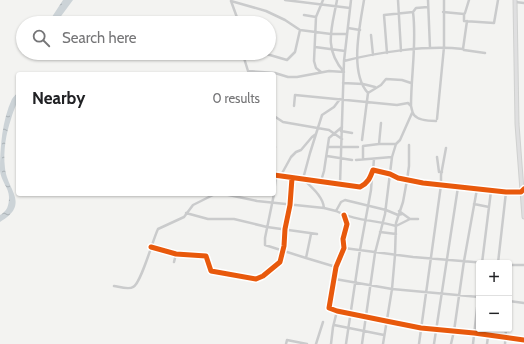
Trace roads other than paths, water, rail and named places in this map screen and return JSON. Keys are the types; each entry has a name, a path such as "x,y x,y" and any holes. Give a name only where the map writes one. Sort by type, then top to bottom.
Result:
{"main road":[{"path":"515,1 517,124 524,217"}],"street":[{"path":"285,0 305,1 350,8"},
{"path":"321,72 316,68 314,61 316,17 320,4 323,0"},
{"path":"337,0 331,34 331,49 336,64 344,72"},
{"path":"340,184 342,147 341,99 351,0"},
{"path":"365,0 357,58 358,74 364,89 368,93"},
{"path":"398,0 401,51"},
{"path":"428,0 430,48"},
{"path":"412,114 417,118 437,120 444,47 444,0"},
{"path":"469,0 466,13 464,14 464,21 494,23 498,0"},
{"path":"236,16 231,1 266,11 285,20 300,30 331,34 347,34"},
{"path":"515,1 524,3"},
{"path":"387,53 384,16 413,12 416,8 428,7"},
{"path":"362,344 375,253 386,210 392,157 396,144 400,140 412,114 411,83 415,50 413,12"},
{"path":"443,12 464,14"},
{"path":"304,15 316,17"},
{"path":"462,48 467,21"},
{"path":"348,28 360,30"},
{"path":"276,57 287,60 296,52 300,30"},
{"path":"371,35 373,55"},
{"path":"315,47 345,51"},
{"path":"344,61 401,51 444,47 462,48 464,50 486,53"},
{"path":"245,60 248,71 255,72"},
{"path":"276,75 297,77 329,71 344,72"},
{"path":"362,140 368,93 381,85 386,79 402,80 411,83"},
{"path":"343,83 363,84 376,87"},
{"path":"294,106 295,95 396,106 405,103 411,106"},
{"path":"303,179 322,115 341,99"},
{"path":"276,117 283,122 335,132 342,131 352,133"},
{"path":"379,144 381,123"},
{"path":"321,181 327,156 329,138 342,126"},
{"path":"335,132 342,139"},
{"path":"280,177 291,157 296,152 301,150 316,134"},
{"path":"363,159 363,146 396,144"},
{"path":"383,344 392,288 396,226 403,202 409,166 409,146"},
{"path":"328,147 358,147"},
{"path":"419,344 446,148"},
{"path":"327,156 354,160 392,157"},
{"path":"438,157 439,172 442,172"},
{"path":"346,344 368,207 374,159"},
{"path":"373,170 407,180 441,185 506,192 521,192 524,189"},
{"path":"276,176 360,186 365,184 370,178 373,170"},
{"path":"151,247 176,254 206,256 211,271 256,279 263,276 280,262 284,229 290,205 292,178"},
{"path":"303,179 320,197 324,208"},
{"path":"434,344 458,187"},
{"path":"451,344 477,189"},
{"path":"482,260 491,191"},
{"path":"498,260 506,192"},
{"path":"114,286 132,288 136,286 142,274 158,229 161,226 184,217 193,204 211,196"},
{"path":"235,196 273,203 324,208 344,215 365,220 384,222 396,226 410,219 418,219"},
{"path":"274,196 265,245 336,267"},
{"path":"336,211 341,202 345,200 368,207 402,214"},
{"path":"474,204 489,207"},
{"path":"186,213 208,219 234,220 267,227 317,234"},
{"path":"399,213 410,219"},
{"path":"344,215 347,224 343,240 344,248 336,267 329,308 386,322 421,328 474,333 523,340 521,344"},
{"path":"380,232 396,234"},
{"path":"306,258 311,234"},
{"path":"344,248 375,253 476,262"},
{"path":"174,262 176,254"},
{"path":"512,264 524,265"},
{"path":"335,279 392,288 476,297"},
{"path":"512,301 524,303"},
{"path":"331,344 337,311"},
{"path":"473,344 476,319"},
{"path":"316,344 323,322"},
{"path":"334,325 384,335"},
{"path":"487,344 488,332"},
{"path":"505,344 506,332"},
{"path":"286,344 287,340 307,344"}],"water":[{"path":"63,0 73,0 61,16 53,16"},
{"path":"16,94 16,106 6,137 4,155 7,176 15,196 16,203 14,209 9,215 0,222 0,215 7,208 9,203 8,191 0,171 0,153 6,116 12,99"}]}
